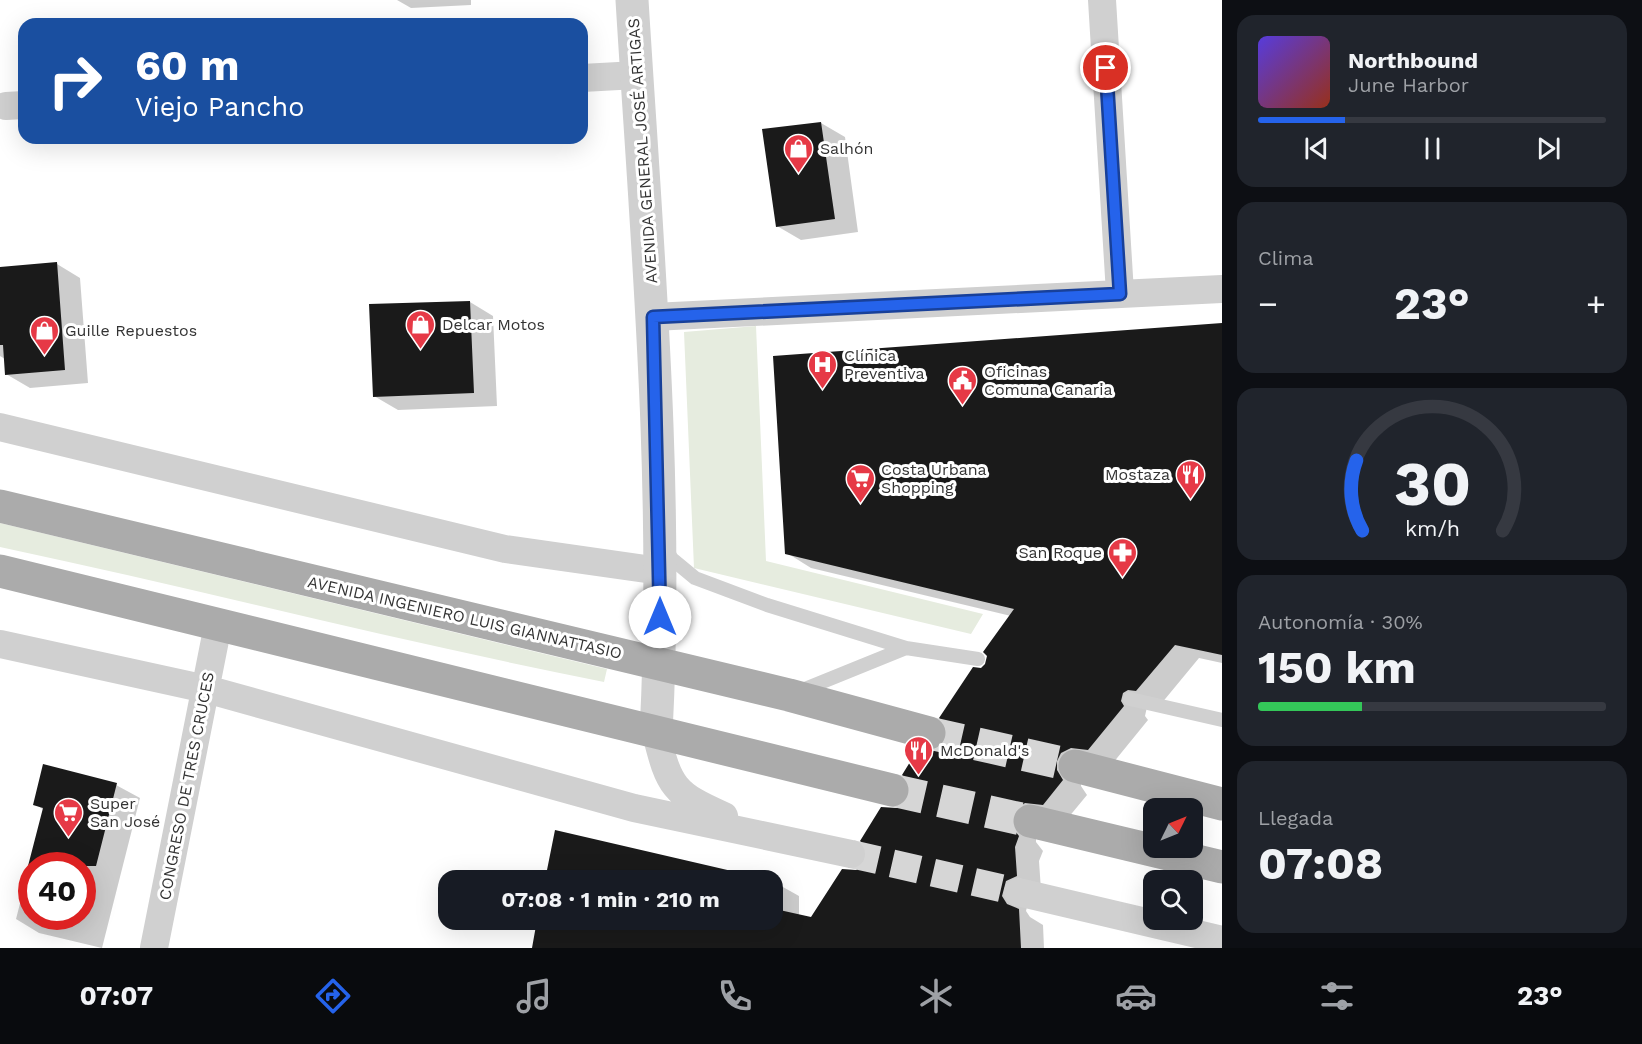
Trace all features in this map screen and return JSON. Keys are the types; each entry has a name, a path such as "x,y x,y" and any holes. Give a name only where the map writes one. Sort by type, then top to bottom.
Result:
{"main road":[{"name":"AVENIDA INGENIERO LUIS GIANNATTASIO","path":"0,506 789,695 929,733"},
{"path":"0,571 892,790"},
{"path":"1075,766 1222,804"},
{"path":"1030,821 1222,867"}],"street":[{"name":"AVENIDA GENERAL JOSÉ ARTIGAS","path":"632,0 653,317 660,556 660,664 656,733"},
{"path":"1102,0 1120,294"},
{"path":"588,78 637,75"},
{"path":"653,317 1222,289"},
{"path":"0,427 505,549 660,556"},
{"name":"CONGRESO DE TRES CRUCES","path":"154,948 218,625"},
{"path":"0,644 206,689 634,808 851,854"},
{"path":"656,733 664,767 677,789 700,807 781,841"},
{"path":"1018,892 1222,940"}],"lane":[{"path":"660,556 672,559 694,578 767,604 906,648 978,659"},
{"path":"789,695 906,648"},
{"path":"1130,699 1222,720"}],"shaded area":[{"path":"756,326 766,561 983,614 971,634 694,568 684,332"},
{"path":"0,523 607,669 604,682 0,547"}],"building":[{"name":"Salhón","path":"821,122 835,219 776,227 762,129"},
{"path":"57,262 65,370 5,375 3,345 0,345 0,267"},
{"name":"Delcar Motos","path":"470,301 474,393 373,397 369,304"},
{"path":"1222,323 1222,655 1175,645 1136,691 1128,690 1123,693 1121,701 1124,706 1088,750 1071,748 1061,753 1057,761 1057,770 1063,780 1043,805 1025,803 1016,809 1012,817 1012,827 1019,836 1015,847 1017,876 1006,881 1002,896 1007,904 1019,909 1021,948 532,948 535,930 783,930 783,911 811,917 842,869 856,870 864,865 867,849 860,841 881,807 897,808 906,802 910,794 910,785 902,775 918,749 933,751 943,746 947,738 947,729 939,718 973,667 981,668 985,664 987,656 983,652 1014,609 785,554 773,356"},
{"name":"Super San José","path":"43,764 117,783 96,866 96,852 32,852 43,808 33,805"},
{"path":"555,830 728,870 547,870"}],"tunnel":[{"path":"929,733 1075,766"},
{"path":"892,790 1030,821"},
{"path":"851,854 1018,892"}],"place":[{"name":"Salhón","path":"799,174"},
{"name":"Delcar Motos","path":"421,350"},
{"name":"Guille Repuestos","path":"44,356"},
{"name":"Clínica Preventiva","path":"823,390"},
{"name":"Oficinas Comuna Canaria","path":"963,406"},
{"name":"Mostaza","path":"1191,500"},
{"name":"Costa Urbana Shopping","path":"860,504"},
{"name":"San Roque","path":"1123,578"},
{"name":"McDonald's","path":"919,776"},
{"name":"Super San José","path":"69,838"}],"route":[{"path":"660,617 653,317 1120,294 1106,68"}]}
